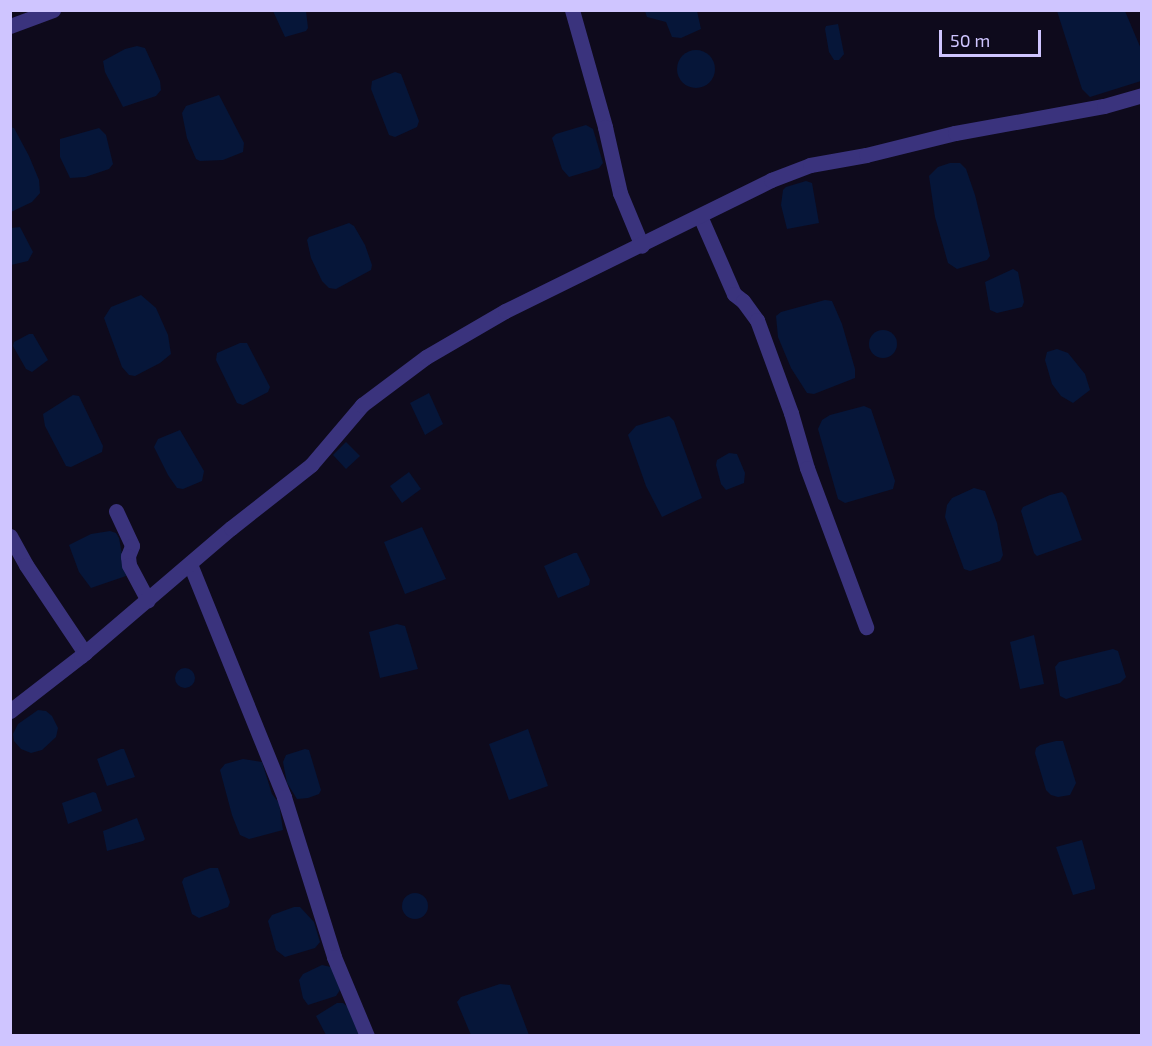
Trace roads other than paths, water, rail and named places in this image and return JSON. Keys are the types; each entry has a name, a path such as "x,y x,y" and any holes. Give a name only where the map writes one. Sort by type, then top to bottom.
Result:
{"street":[{"path":"10,26 53,10"},
{"path":"572,10 605,127 620,193 642,246"},
{"path":"10,711 85,653 311,465 362,405 426,357 563,281 642,246 771,180 810,165 866,155 955,133 1104,106 1142,95"},
{"path":"700,216 734,294 743,300 757,320 791,413 807,468 866,627"},
{"path":"116,511 132,546 128,556 129,565 148,600"},
{"path":"10,537 85,653"},
{"path":"190,564 284,796 334,957 367,1035"}],"water":[{"path":"273,11 306,11 308,28 306,31 285,37"},
{"path":"645,11 697,11 701,29 681,38 672,37 666,22 647,17"},
{"path":"1057,11 1125,11 1141,49 1141,81 1090,97 1082,89"},
{"path":"838,24 844,54 839,60 834,60 829,52 825,29 826,26"},
{"path":"137,46 145,48 160,81 161,90 156,96 123,107 105,72 103,61 125,49"},
{"path":"696,50 710,55 715,69 710,83 696,88 682,83 677,69 682,55"},
{"path":"395,72 401,74 419,121 417,127 395,137 389,135 371,89 372,81"},
{"path":"219,95 244,143 243,152 223,160 200,161 196,159 187,138 182,113 186,106"},
{"path":"586,125 593,129 603,163 599,168 569,177 562,169 552,138 556,134"},
{"path":"10,127 14,128 29,156 39,180 40,193 32,202 11,212"},
{"path":"99,128 106,135 113,164 109,169 85,177 70,178 60,157 60,139"},
{"path":"960,163 966,169 990,256 987,260 957,269 948,263 935,217 929,176 938,167"},
{"path":"806,181 812,183 819,223 787,229 781,205 783,190"},
{"path":"349,223 354,226 365,245 372,265 371,270 336,289 329,288 322,281 311,258 307,240 309,237"},
{"path":"20,227 33,252 28,261 11,265 11,228"},
{"path":"1013,269 1018,272 1024,302 1022,307 997,313 990,310 985,282"},
{"path":"141,295 156,308 168,335 171,354 160,363 135,376 129,375 122,367 104,318 111,307"},
{"path":"825,300 832,301 842,324 855,369 855,378 814,394 807,393 791,368 778,337 776,316 781,312"},
{"path":"883,330 893,334 897,344 893,354 883,358 873,354 869,344 873,334"},
{"path":"33,334 48,360 32,372 26,369 13,346 14,342"},
{"path":"240,343 247,343 270,387 268,392 243,405 237,403 216,360 217,353"},
{"path":"1057,349 1068,353 1085,374 1090,390 1073,403 1061,396 1052,384 1045,360 1047,352"},
{"path":"429,393 443,424 425,435 410,403"},
{"path":"73,395 79,396 103,446 102,452 71,467 66,466 45,426 43,414"},
{"path":"864,406 871,409 895,481 893,489 845,503 838,499 818,429 822,420 830,415"},
{"path":"669,416 674,421 702,498 662,517 646,486 628,435 636,426"},
{"path":"180,430 204,471 202,481 183,489 177,488 168,475 154,447 158,439"},
{"path":"346,442 360,456 346,469 333,455"},
{"path":"729,453 737,454 745,473 744,483 726,490 721,484 716,465 717,460"},
{"path":"409,472 421,489 402,503 390,486"},
{"path":"974,488 985,491 997,523 1003,555 1000,561 970,571 964,569 945,517 947,505 952,498"},
{"path":"1062,492 1066,496 1082,540 1037,556 1034,553 1021,511 1023,507"},
{"path":"422,527 446,579 405,594 384,542"},
{"path":"110,531 116,533 119,538 126,576 91,588 79,572 69,545 91,534"},
{"path":"577,553 590,580 589,585 558,598 544,566"},
{"path":"397,624 405,626 418,669 380,678 369,632"},
{"path":"1034,635 1044,684 1020,689 1010,642"},
{"path":"1113,649 1118,651 1126,677 1120,683 1066,699 1060,696 1055,667 1059,662"},
{"path":"185,668 192,671 195,678 192,685 185,688 178,685 175,678 178,671"},
{"path":"38,710 46,711 52,716 58,728 56,737 42,750 31,753 21,749 14,741 13,734 18,724"},
{"path":"528,729 548,786 509,800 489,744"},
{"path":"1063,741 1076,783 1070,795 1058,797 1046,790 1035,753 1036,748 1040,745"},
{"path":"124,749 135,777 107,786 97,759"},
{"path":"305,749 309,750 321,790 319,794 297,799 287,783 283,762 286,755"},
{"path":"243,759 262,762 272,794 279,803 283,830 249,839 240,835 220,770 225,764"},
{"path":"93,792 96,793 102,811 68,824 62,803"},
{"path":"137,818 145,839 107,851 103,831"},
{"path":"1082,840 1095,889 1073,895 1056,847"},
{"path":"210,868 218,868 230,902 228,907 199,918 192,914 182,882 184,878"},
{"path":"415,893 424,897 428,906 424,915 415,919 406,915 402,906 406,897"},
{"path":"300,907 314,922 320,942 315,948 285,957 276,950 268,921 272,915"},
{"path":"322,965 331,967 340,990 336,996 308,1005 303,998 299,980 303,974"},
{"path":"500,984 510,985 529,1035 471,1035 457,1002 461,997"},
{"path":"337,1003 343,1003 348,1007 359,1035 326,1035 316,1016"}]}
